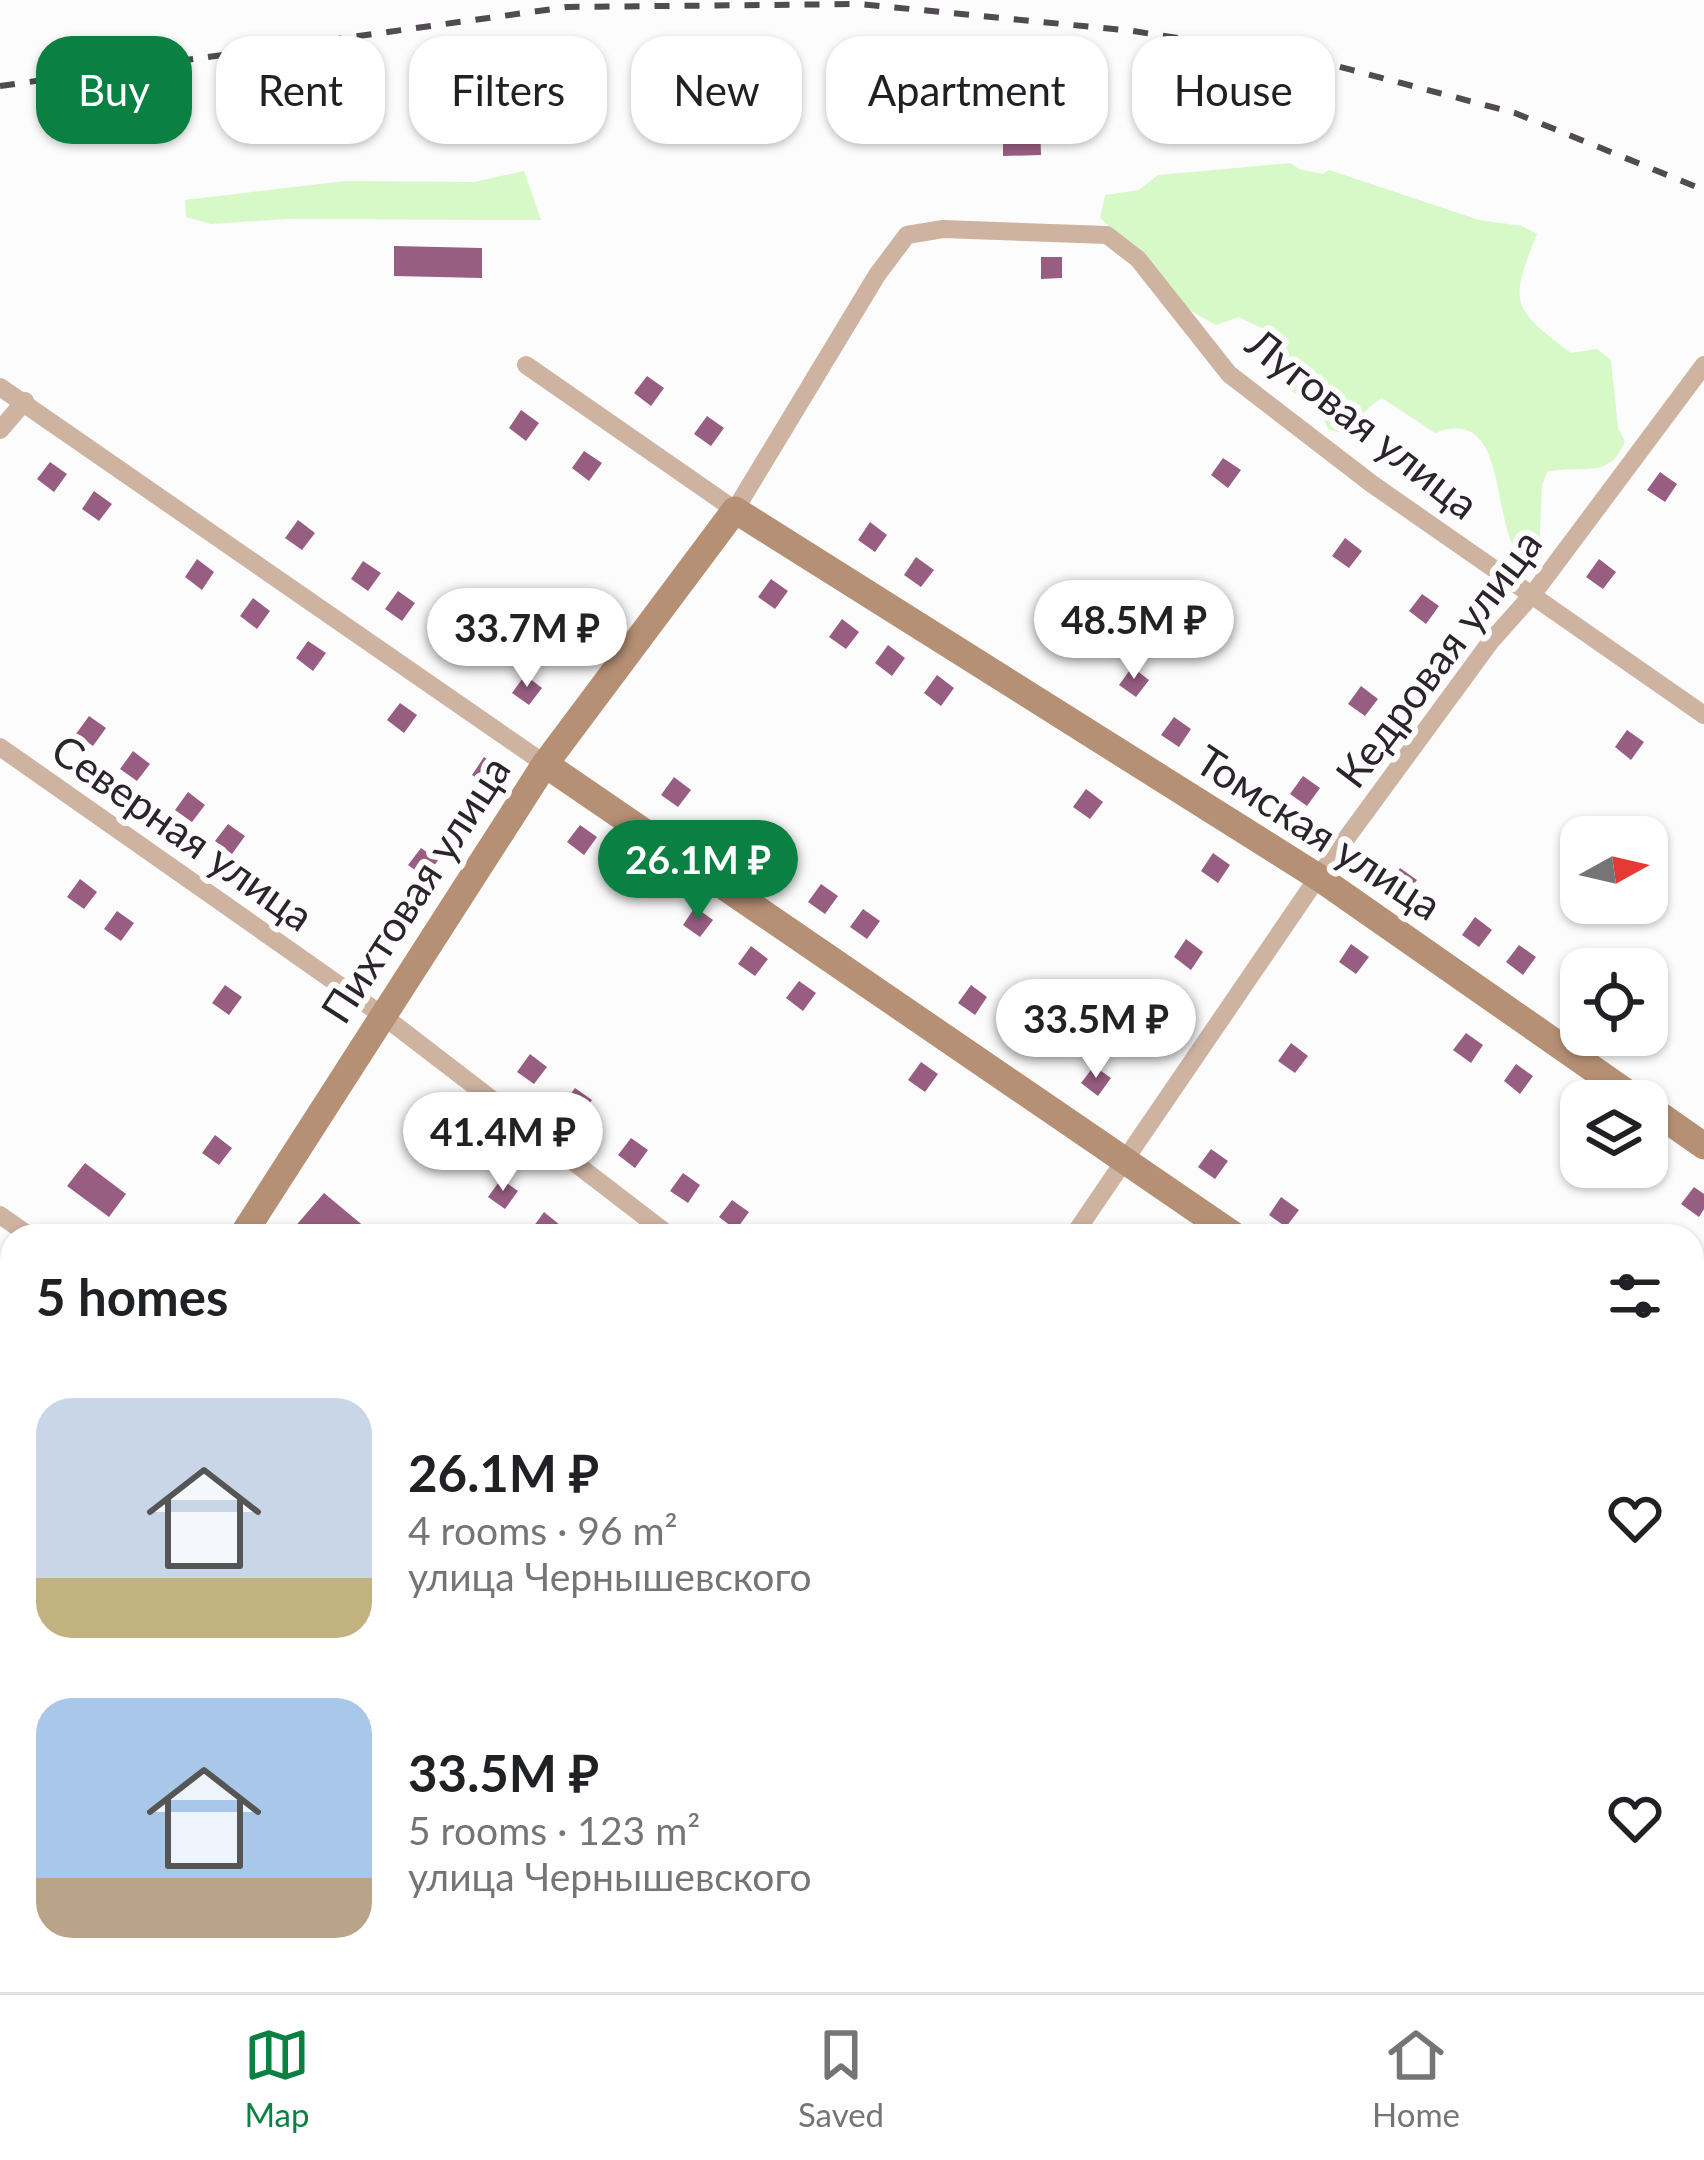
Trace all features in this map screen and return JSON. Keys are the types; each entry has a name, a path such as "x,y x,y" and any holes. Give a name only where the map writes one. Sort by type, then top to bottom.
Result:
{"street":[{"name":"Луговая улица","path":"908,235 943,229 1107,235 1138,259 1229,374 1372,484 1704,715"},
{"name":"Пихтовая улица","path":"250,1224 545,764 735,510 877,275 908,235"},
{"name":"Томская улица","path":"526,364 735,510 1318,878 1609,1080"},
{"name":"Кедровая улица","path":"1081,1224 1318,878 1491,641 1533,594 1704,365"},
{"path":"0,387 1217,1224"},
{"path":"0,430 25,401"},
{"name":"Северная улица","path":"0,747 382,1015 654,1224"},
{"path":"1668,1121 1704,1146"}],"green space":[{"path":"1290,163 1323,174 1329,170 1479,220 1522,226 1537,234 1522,275 1521,302 1526,314 1571,353 1597,349 1611,360 1618,428 1625,441 1603,466 1547,472 1542,485 1539,554 1525,561 1513,547 1488,453 1477,437 1460,429 1435,433 1382,398 1341,433 1328,429 1317,409 1279,380 1272,367 1267,331 1239,317 1216,325 1187,309 1155,266 1100,218 1105,195 1139,190 1158,175"},
{"path":"524,171 541,220 286,219 211,224 186,217 185,200 345,181 474,182"}],"building":[{"path":"1003,144 1041,144 1041,155 1003,156"},
{"path":"394,246 482,248 482,278 394,276"},
{"path":"1041,257 1062,257 1062,278 1041,279"},
{"path":"647,376 664,388 651,406 634,393"},
{"path":"521,410 539,423 526,441 509,428"},
{"path":"707,416 724,428 711,446 694,434"},
{"path":"584,451 602,463 589,481 572,468"},
{"path":"1223,458 1241,470 1228,488 1211,475"},
{"path":"50,462 67,474 54,492 37,479"},
{"path":"1660,472 1677,484 1665,502 1647,490"},
{"path":"94,491 112,504 99,521 82,509"},
{"path":"298,520 315,533 302,550 285,538"},
{"path":"870,522 887,535 875,552 858,540"},
{"path":"1345,538 1362,551 1349,568 1332,556"},
{"path":"916,557 934,570 921,587 904,575"},
{"path":"197,559 214,572 202,590 185,577"},
{"path":"1599,559 1616,572 1603,589 1586,577"},
{"path":"363,561 381,573 368,591 351,579"},
{"path":"771,579 788,591 775,609 758,597"},
{"path":"398,591 415,603 402,621 385,609"},
{"path":"1422,594 1439,606 1426,624 1409,611"},
{"path":"253,598 270,611 257,629 240,616"},
{"path":"842,619 859,632 846,649 829,637"},
{"path":"448,625 466,638 453,655 436,643"},
{"path":"308,641 326,653 313,671 296,658"},
{"path":"888,645 905,658 892,676 875,663"},
{"path":"1132,667 1149,680 1136,697 1119,685"},
{"path":"525,675 542,688 529,705 512,693"},
{"path":"937,675 954,688 941,706 924,693"},
{"path":"1361,686 1378,699 1365,716 1348,704"},
{"path":"400,703 417,715 404,733 387,720"},
{"path":"89,716 106,728 93,746 76,734"},
{"path":"1174,717 1191,729 1179,747 1161,735"},
{"path":"1627,730 1644,742 1631,760 1615,747"},
{"path":"133,751 150,764 137,781 120,769"},
{"path":"484,757 502,770 489,787 472,775"},
{"path":"1303,776 1320,788 1307,806 1290,794"},
{"path":"674,777 691,790 678,807 661,795"},
{"path":"1086,789 1103,802 1090,819 1073,807"},
{"path":"188,792 205,805 192,822 175,810"},
{"path":"228,824 245,836 232,854 215,841"},
{"path":"580,825 597,837 584,855 567,842"},
{"path":"765,842 782,854 770,872 752,859"},
{"path":"421,848 438,860 426,878 408,865"},
{"path":"1213,853 1230,865 1218,883 1201,871"},
{"path":"1400,868 1417,880 1404,898 1387,886"},
{"path":"80,879 97,892 84,909 67,897"},
{"path":"821,884 838,896 825,914 808,902"},
{"path":"695,907 713,920 700,937 683,925"},
{"path":"863,909 880,921 867,939 850,927"},
{"path":"117,911 134,923 121,941 104,929"},
{"path":"1475,917 1492,930 1479,947 1462,935"},
{"path":"1186,939 1203,952 1191,970 1174,957"},
{"path":"1351,944 1369,957 1356,974 1339,962"},
{"path":"1519,945 1536,957 1523,975 1506,962"},
{"path":"751,946 768,959 755,976 738,964"},
{"path":"799,981 816,993 803,1011 786,998"},
{"path":"225,985 242,997 229,1015 212,1003"},
{"path":"971,985 987,997 975,1015 958,1003"},
{"path":"1020,1017 1037,1030 1024,1047 1007,1035"},
{"path":"1466,1033 1483,1045 1471,1063 1453,1050"},
{"path":"1291,1043 1308,1056 1295,1073 1278,1061"},
{"path":"530,1054 547,1067 534,1084 517,1072"},
{"path":"921,1062 938,1074 925,1092 908,1080"},
{"path":"1516,1064 1533,1076 1520,1094 1504,1081"},
{"path":"1094,1066 1111,1078 1098,1096 1081,1083"},
{"path":"575,1088 592,1100 579,1118 562,1106"},
{"path":"215,1135 232,1148 219,1165 202,1153"},
{"path":"453,1137 471,1149 458,1167 441,1154"},
{"path":"631,1138 648,1150 635,1168 618,1155"},
{"path":"1211,1149 1228,1161 1215,1179 1198,1167"},
{"path":"85,1163 126,1194 109,1217 67,1186"},
{"path":"683,1173 700,1185 688,1203 670,1191"},
{"path":"501,1179 518,1191 505,1209 488,1197"},
{"path":"1694,1187 1704,1194 1699,1217 1681,1204"},
{"path":"324,1193 361,1224 297,1224"},
{"path":"1281,1197 1299,1210 1288,1224 1269,1215"},
{"path":"732,1200 749,1212 740,1224 728,1224 719,1217"},
{"path":"544,1212 559,1224 535,1224"}],"railway":[{"path":"0,86 567,7 860,4 1133,31 1310,59 1515,113 1704,190"}]}
